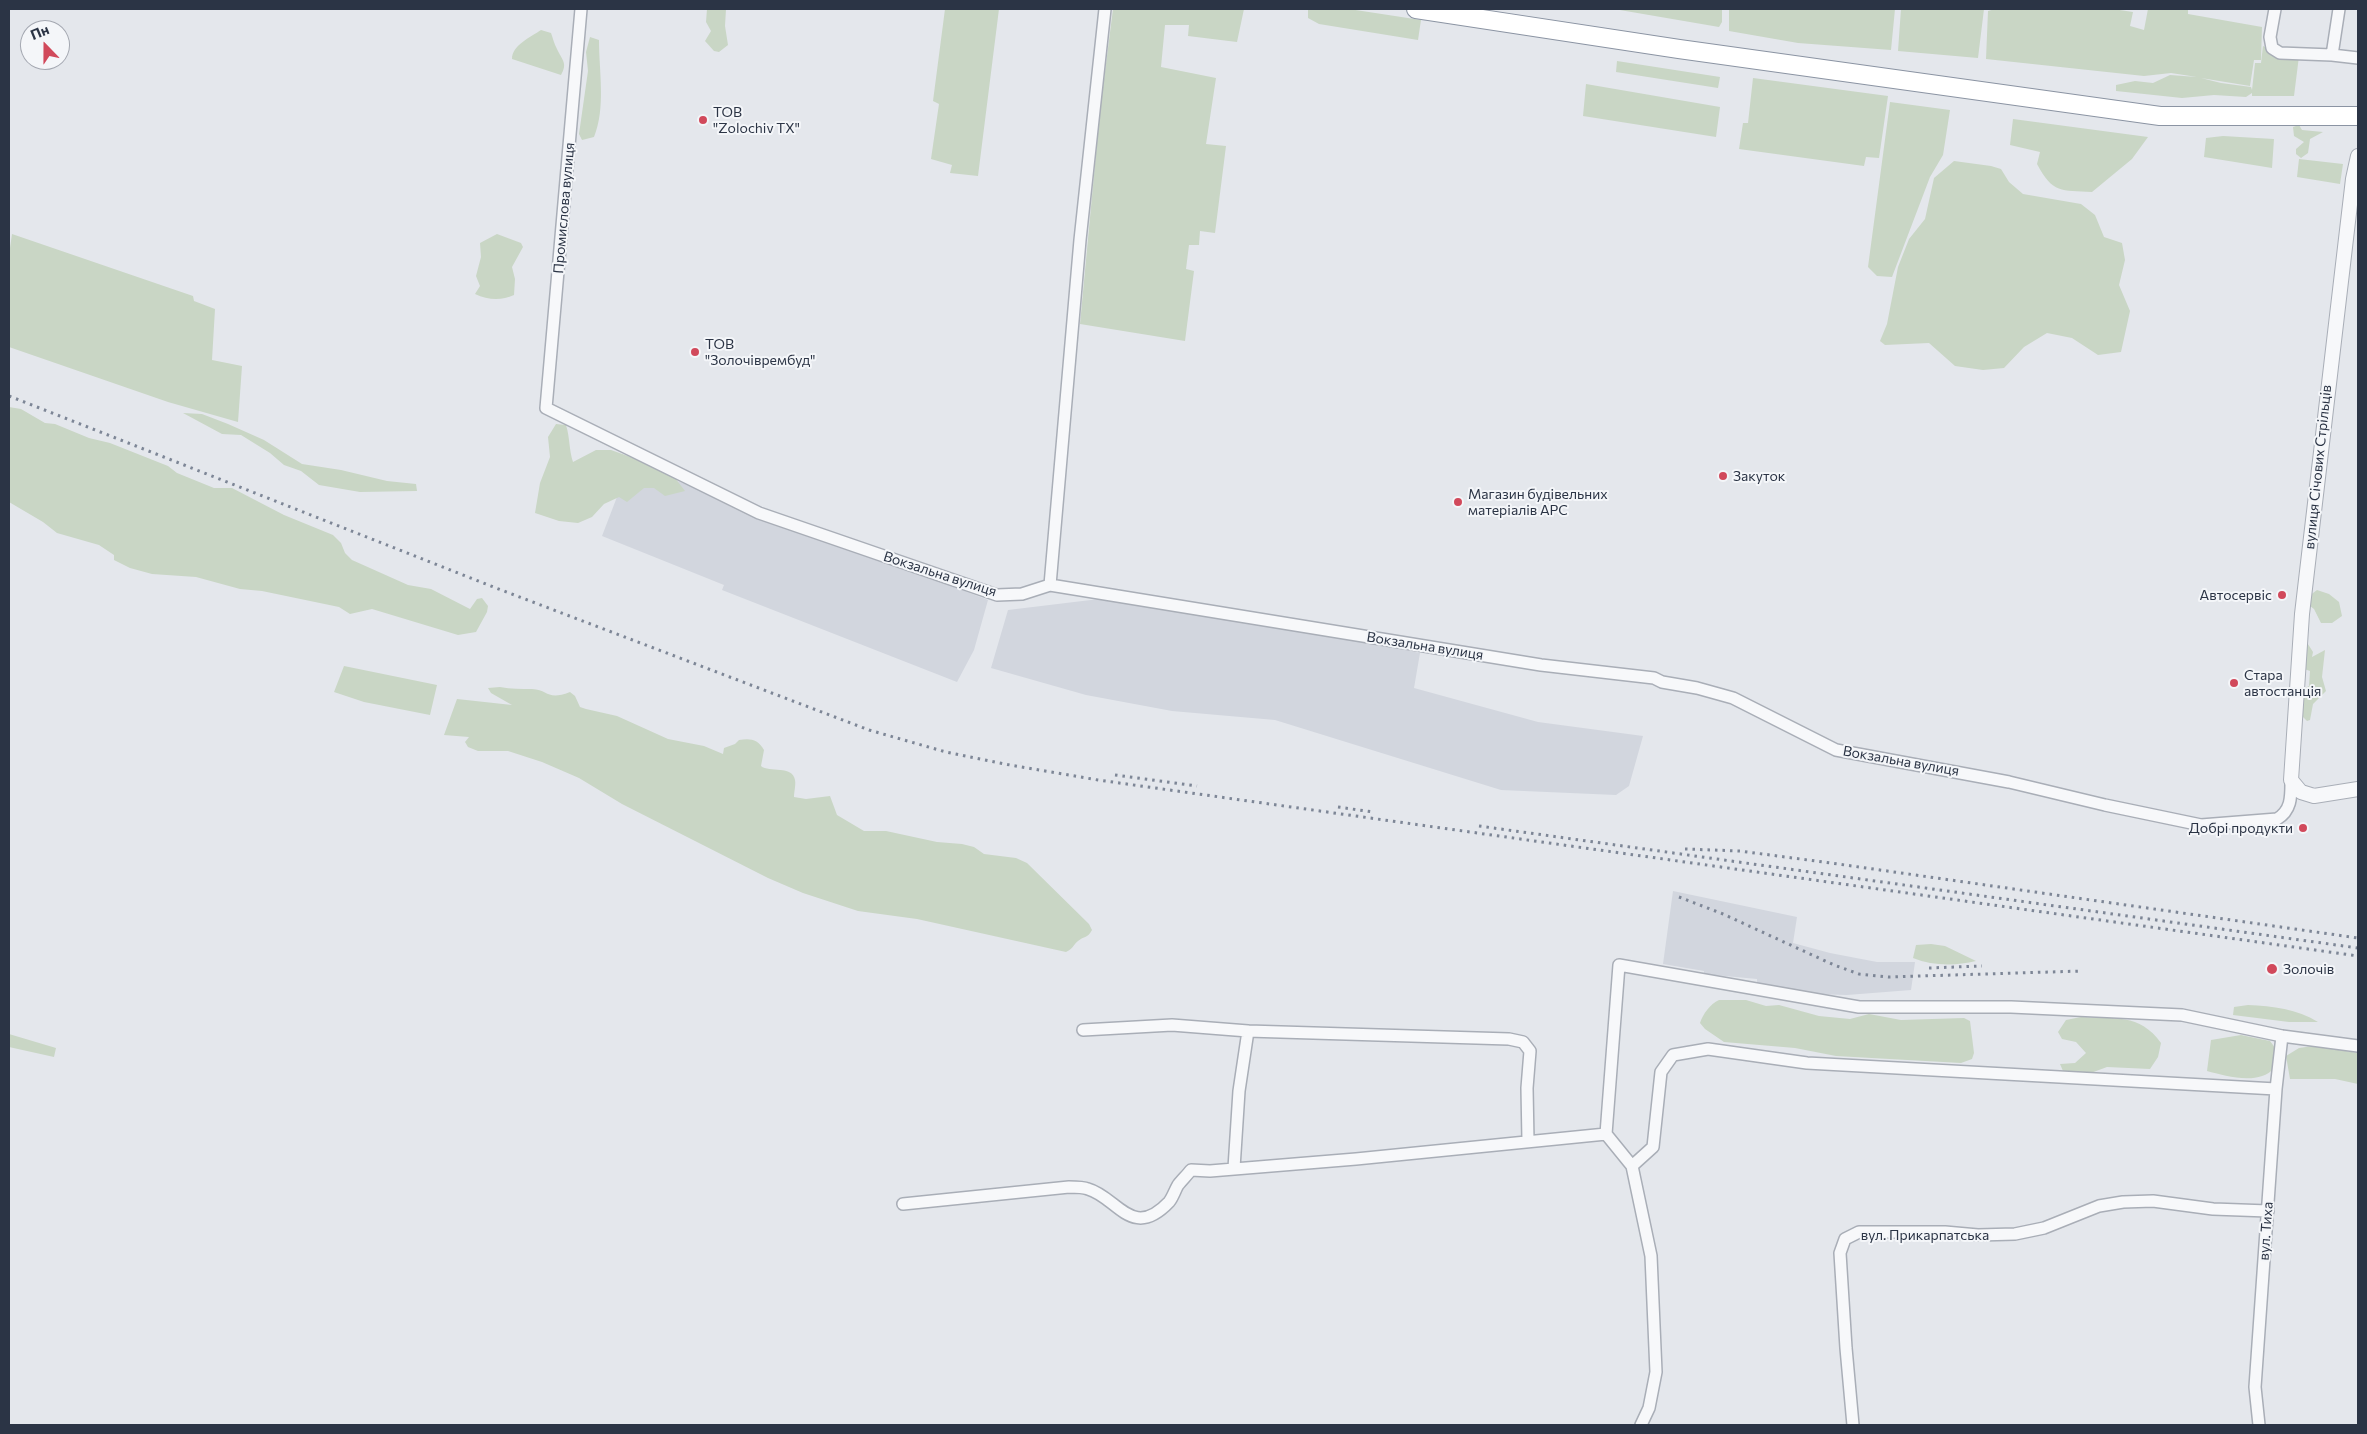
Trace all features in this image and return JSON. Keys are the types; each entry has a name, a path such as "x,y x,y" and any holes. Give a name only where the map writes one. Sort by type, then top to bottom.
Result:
{"highway":[{"path":"1416,9 1679,49 2160,116 2358,116"}],"street":[{"name":"Промислова вулиця","path":"546,408 582,9"},
{"path":"1050,585 1080,240 1105,9"},
{"path":"2274,9 2270,37 2272,48 2280,54 2332,55 2358,58"},
{"path":"2332,55 2339,9"},
{"name":"вулиця Січових Стрільців","path":"2291,780 2302,614 2315,488 2350,197 2358,156"},
{"name":"Вокзальна вулиця","path":"546,408 759,513 997,594 1022,594 1050,585 1541,665 1654,678 1662,682 1697,688 1733,698 1836,750 2009,782 2201,826 2277,820 2288,809 2291,780"},
{"path":"2291,780 2301,792 2314,796 2358,789"},
{"path":"1641,1425 1649,1408 1656,1372 1651,1256 1632,1166 1606,1134 1619,964 1859,1007 2011,1007 2182,1015 2282,1036 2358,1046"},
{"path":"1083,1030 1172,1025 1248,1031 1509,1039 1524,1042 1530,1051 1527,1088 1528,1141"},
{"path":"1234,1168 1239,1092 1248,1031"},
{"name":"вул. Тиха","path":"2258,1425 2255,1387 2276,1089 2282,1036"},
{"path":"1632,1166 1653,1147 1661,1072 1673,1055 1689,1051 1708,1049 1807,1063 2276,1089"},
{"path":"903,1204 1069,1186 1090,1189 1119,1211 1129,1216 1140,1217 1154,1214 1171,1200 1179,1184 1191,1170 1210,1171 1356,1159 1606,1134"},
{"name":"вул. Прикарпатська","path":"1853,1425 1840,1253 1845,1239 1859,1232 2015,1234 2044,1228 2099,1206 2153,1201 2213,1209 2268,1211"}],"shaded area":[{"path":"630,463 988,600 974,650 957,682 722,590 724,585 602,536"},
{"path":"1099,599 1326,634 1420,653 1414,688 1538,722 1643,736 1629,786 1616,795 1501,790 1275,720 1172,711 1086,695 991,668 1008,610"},
{"path":"1673,891 1797,917 1793,943 1830,953 1877,962 1915,962 1911,990 1847,995 1812,994 1757,984 1757,979 1704,974 1704,971 1663,964"}],"green space":[{"path":"707,9 726,9 725,26 728,45 719,52 714,51 705,41 711,31 706,22"},
{"path":"945,9 999,9 978,176 950,173 952,165 931,159 939,104 933,101"},
{"path":"1113,9 1244,9 1237,42 1188,36 1189,25 1165,25 1161,67 1216,78 1206,144 1226,146 1215,233 1200,231 1199,245 1189,245 1186,269 1194,271 1185,341 1080,324 1100,111"},
{"path":"1308,9 1349,9 1421,20 1418,40 1319,24 1308,18"},
{"path":"1614,9 1722,9 1722,22 1719,27"},
{"path":"1729,9 1895,9 1891,50 1798,43 1729,31"},
{"path":"1901,9 1984,9 1978,58 1898,51"},
{"path":"1995,9 2113,9 2133,12 2130,26 2144,30 2148,9 2188,9 2188,14 2262,27 2261,60 2254,60 2250,86 2201,78 2251,87 2252,90 2255,63 2261,63 2263,46 2276,52 2299,56 2294,96 2252,96 2252,93 2246,97 2214,95 2182,98 2116,91 2116,85 2135,81 2153,83 2170,75 2197,77 2171,73 2144,76 1986,59 1988,11"},
{"path":"541,30 551,33 564,62 561,75 512,59 515,50 519,46"},
{"path":"590,37 599,40 601,102 598,126 594,137 582,140 579,134 588,71 586,52"},
{"path":"1617,61 1720,77 1718,88 1616,72"},
{"path":"1753,78 1888,96 1879,158 1866,157 1864,166 1739,149 1743,123 1748,123"},
{"path":"1586,84 1720,107 1716,137 1583,116"},
{"path":"1890,102 1950,110 1943,155 1930,177 1892,277 1877,276 1868,267"},
{"path":"2013,119 2148,137 2132,159 2092,192 2065,190 2053,186 2043,174 2037,164 2040,152 2010,145"},
{"path":"2299,125 2302,130 2323,132 2310,139 2308,153 2301,158 2296,154 2296,149 2304,142 2294,136 2293,127"},
{"path":"2223,136 2274,139 2272,168 2204,157 2206,138"},
{"path":"2299,159 2343,164 2340,184 2297,177"},
{"path":"1954,161 2001,169 2009,182 2023,194 2081,204 2095,215 2104,237 2122,243 2125,260 2119,285 2130,311 2121,352 2098,355 2072,338 2047,333 2024,347 2004,368 1983,370 1955,366 1929,343 1885,345 1880,341 1887,324 1898,267 1909,239 1925,219 1934,178"},
{"path":"12,234 193,296 194,301 215,309 212,360 242,366 238,422 168,402 9,347 9,255"},
{"path":"497,234 521,243 523,247 512,267 515,279 514,295 504,298 485,298 475,294 480,286 476,276 481,257 480,243"},
{"path":"9,407 21,409 45,423 55,424 89,438 110,443 168,466 177,473 214,488 232,488 284,515 333,535 341,543 345,553 352,560 408,585 431,589 470,609 477,599 482,598 488,606 487,612 476,632 458,635 372,609 350,614 339,607 262,591 240,589 196,577 152,574 130,568 114,560 114,555 99,545 57,533 43,522 9,502"},
{"path":"183,413 202,414 228,424 264,440 302,464 341,470 387,481 416,484 417,491 360,492 319,485 301,471 284,465 270,453 241,435 222,434"},
{"path":"556,424 566,425 573,462 596,450 611,450 653,465 675,478 685,491 665,496 654,488 644,488 627,502 619,497 604,504 592,517 578,523 559,521 535,513 540,483 550,457 548,437"},
{"path":"2317,590 2329,594 2339,602 2342,616 2332,623 2321,623 2314,609 2306,603 2309,596"},
{"path":"2306,641 2313,652 2312,657 2325,650 2322,677 2326,691 2313,704 2310,720 2307,721 2299,713 2303,689 2309,686 2310,671 2304,669"},
{"path":"344,666 437,685 430,715 364,702 334,692"},
{"path":"488,688 532,689 552,695 570,692 575,696 580,707 617,716 668,739 704,746 723,754 724,748 735,744 739,740 753,740 764,750 761,766 790,772 793,775 795,782 794,797 806,799 830,796 837,815 864,831 886,831 937,842 962,844 974,847 984,854 1016,858 1027,863 1089,924 1092,930 1066,952 917,919 858,911 803,893 768,878 622,804 579,778 542,762 508,751 478,751 468,747 465,742 469,737 444,735 457,699 512,705 491,693"},
{"path":"1931,944 1945,946 1976,961 1944,964 1928,963 1913,958 1916,945"},
{"path":"1719,1000 1746,1000 1766,1006 1779,1005 1819,1016 1850,1019 1869,1014 1901,1020 1964,1018 1970,1021 1974,1053 1972,1059 1961,1063 1836,1056 1795,1048 1724,1042 1705,1029 1700,1023 1707,1010"},
{"path":"2248,1005 2284,1009 2302,1014 2318,1022 2289,1022 2233,1015 2234,1007"},
{"path":"2081,1017 2115,1018 2135,1022 2153,1033 2161,1043 2158,1057 2150,1069 2107,1067 2080,1077 2066,1078 2060,1064 2075,1063 2086,1053 2076,1042 2062,1039 2058,1032 2066,1020"},
{"path":"9,1034 56,1048 54,1057 9,1047"},
{"path":"2241,1035 2270,1041 2279,1053 2274,1068 2268,1074 2251,1078 2233,1077 2207,1071 2211,1040"},
{"path":"2313,1046 2358,1053 2358,1084 2335,1079 2290,1079 2286,1056 2299,1048"}],"railway":[{"path":"9,396 496,588 869,730 946,752 1098,780 2358,956"},
{"path":"1115,775 1197,786"},
{"path":"1338,807 1373,812"},
{"path":"1479,826 2358,948"},
{"path":"1685,849 1740,851 2358,938"},
{"path":"1679,897 1723,914 1834,965 1859,974 1888,977 2082,971"},
{"path":"1929,968 1982,966"}],"place":[{"name":"ТОВ \"Zolochiv TX\"","path":"703,120"},
{"name":"ТОВ \"Золочіврембуд\"","path":"695,352"},
{"name":"Закуток","path":"1723,476"},
{"name":"Магазин будівельних матеріалів APC","path":"1458,502"},
{"name":"Автосервіс","path":"2282,595"},
{"name":"Стара автостанція","path":"2234,683"},
{"name":"Добрі продукти","path":"2303,828"},
{"name":"Золочів","path":"2272,969"}]}
